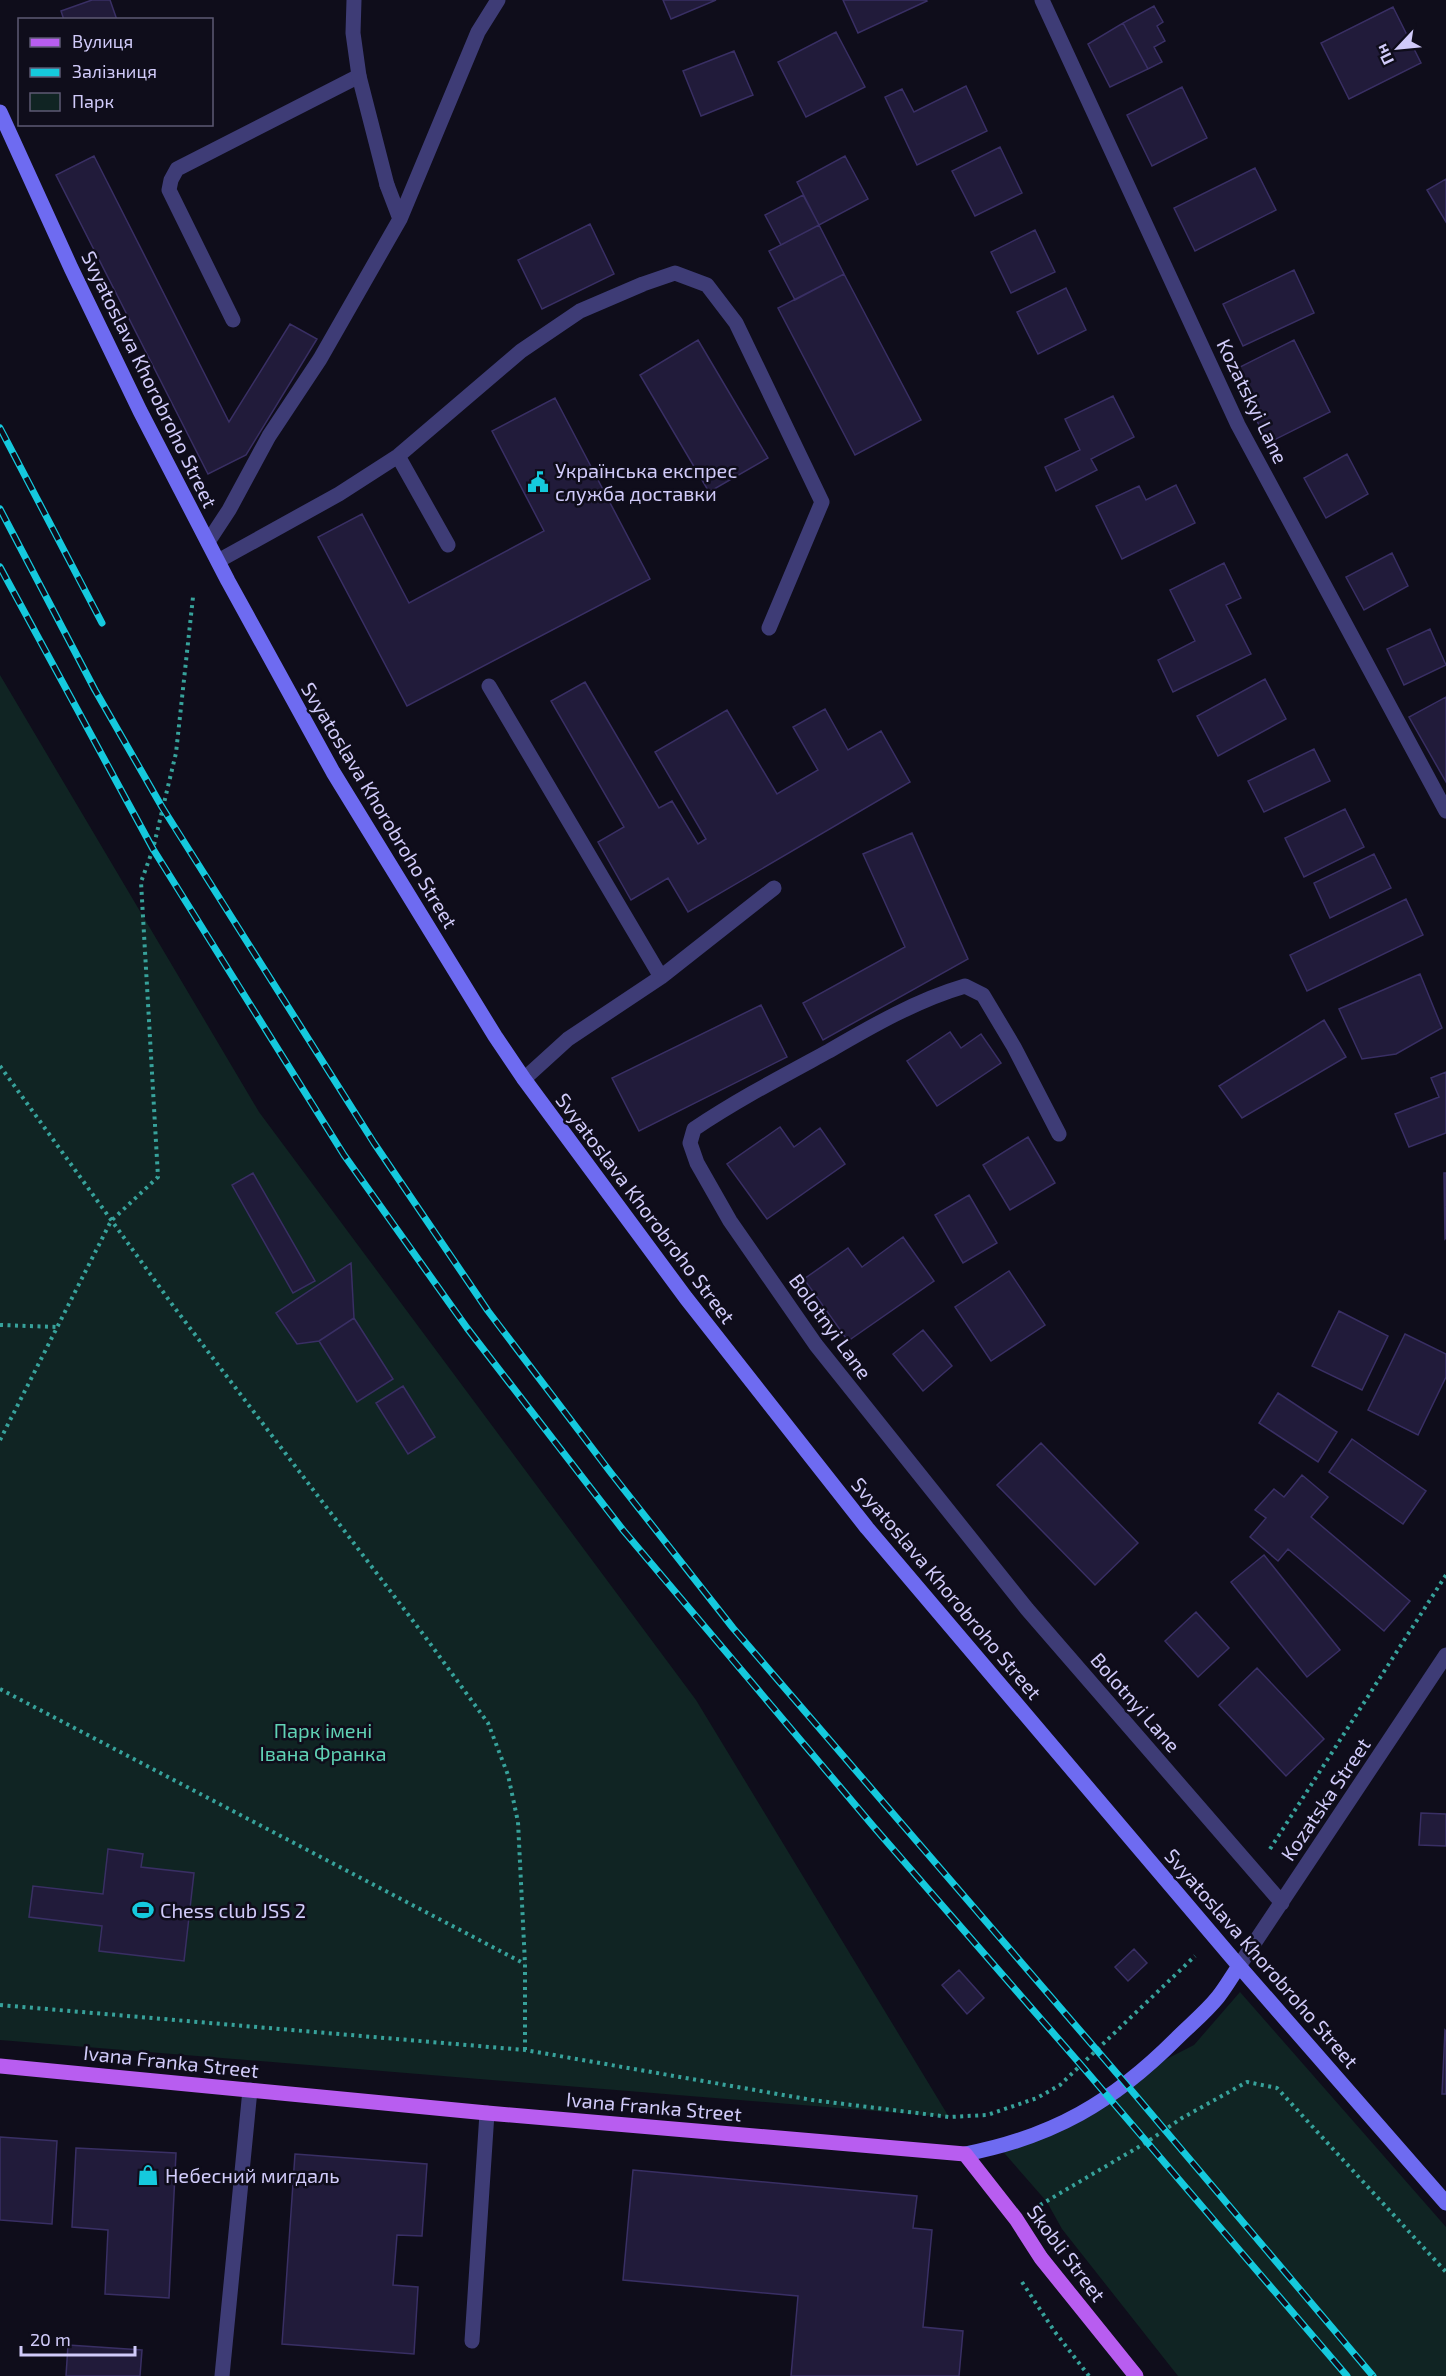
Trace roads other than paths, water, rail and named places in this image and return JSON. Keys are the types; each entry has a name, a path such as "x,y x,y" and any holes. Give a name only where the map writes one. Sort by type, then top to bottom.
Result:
{"main road":[{"name":"Svyatoslava Khorobroho Street","path":"0,112 115,360 218,561 333,772 495,1036 524,1079 686,1298 867,1528 1239,1966 1446,2203"},
{"name":"Ivana Franka Street","path":"0,2066 487,2113 965,2154 999,2148 1040,2134 1094,2107 1145,2070 1217,1998 1239,1966"},
{"name":"Skobli Street","path":"965,2154 1016,2219 1041,2258 1136,2376"}],"street":[{"path":"354,0 353,33 359,76 387,185 400,219"},
{"path":"208,542 229,510 269,436 320,358 400,219 478,32 498,0"},
{"name":"Kozatskyi Lane","path":"1048,2 1238,425 1446,811"},
{"path":"233,320 169,190 171,180 177,169 359,76"},
{"path":"218,561 339,494 398,456 521,351 580,311 675,273 707,285 736,323 822,502 769,628"},
{"path":"398,456 448,545"},
{"path":"489,686 661,976"},
{"path":"524,1079 568,1039 661,976 774,888"},
{"name":"Bolotnyi Lane","path":"1059,1134 1014,1047 983,995 965,986 946,991 898,1013 724,1109 694,1129 690,1143 697,1163 730,1221 816,1345 1027,1609 1282,1903"},
{"name":"Kozatska Street","path":"1239,1966 1446,1655"},
{"path":"222,2376 250,2090"},
{"path":"472,2341 487,2113"}],"railway":[{"path":"0,428 102,623"},
{"path":"0,509 95,690 162,807 374,1143 488,1311 733,1628 1126,2084 1373,2376"},
{"path":"0,567 153,849 344,1155 467,1328 623,1530 873,1826 1347,2376"}],"place":[{"name":"Українська експрес служба доставки","path":"538,482"},
{"name":"Chess club JSS 2","path":"143,1910"},
{"name":"Небесний мигдаль","path":"148,2175"}],"park label":[{"name":"Парк імені Івана Франка","path":"323,1742"}]}
